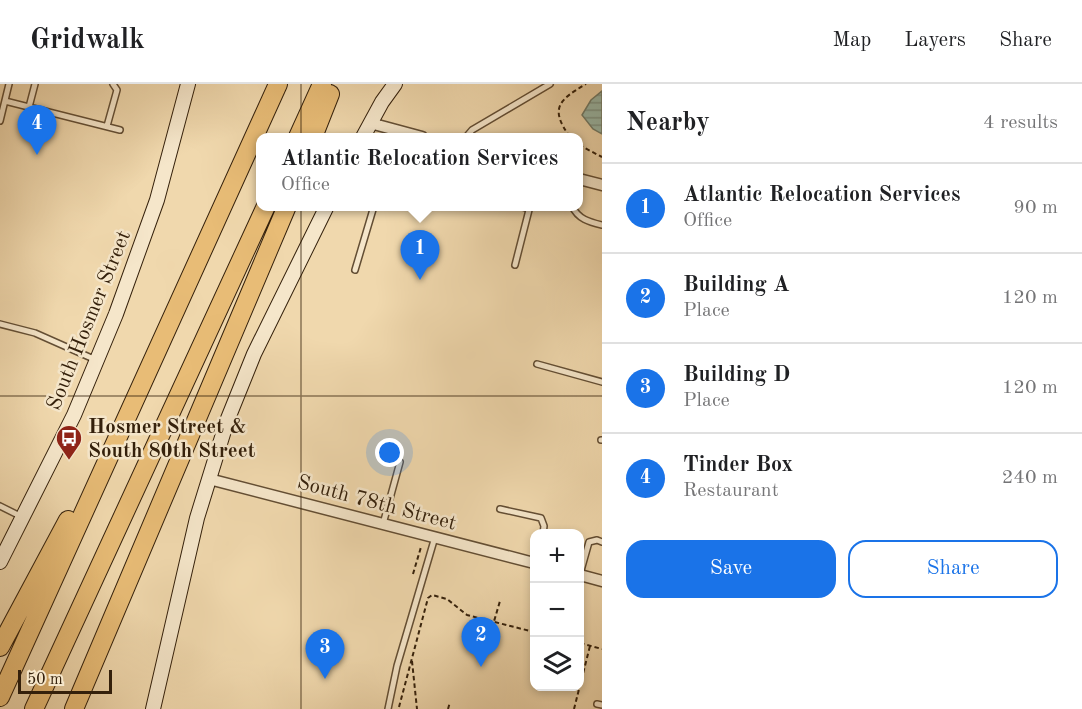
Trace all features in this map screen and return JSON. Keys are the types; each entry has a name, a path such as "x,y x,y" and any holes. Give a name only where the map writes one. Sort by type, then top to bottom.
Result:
{"highway":[{"path":"0,697 278,84"},
{"path":"300,133 322,84"},
{"path":"315,133 333,84"},
{"path":"34,709 264,211"},
{"path":"74,709 284,211"},
{"path":"0,646 97,464 129,411"}],"main road":[{"name":"South Hosmer Street","path":"0,562 74,415 98,360 157,200 188,84"},
{"path":"365,133 395,84"},
{"path":"153,709 195,530 227,421 254,354 325,211"}],"street":[{"path":"370,123 405,133"},
{"path":"583,180 602,185"},
{"name":"South 78th Street","path":"209,479 530,562"},
{"path":"584,576 602,581"}],"lane":[{"path":"0,121 9,84"},
{"path":"29,107 34,84"},
{"path":"107,126 117,90 113,84"},
{"path":"470,133 550,84"},
{"path":"5,101 120,130"},
{"path":"355,270 373,211"},
{"path":"515,265 529,211"},
{"path":"574,211 585,220 602,225"},
{"path":"0,324 35,333 98,360"},
{"path":"537,364 602,382"},
{"path":"383,524 400,462"},
{"path":"0,506 23,518"},
{"path":"500,508 541,518 544,529"},
{"path":"388,709 397,666 435,537"},
{"path":"584,560 589,542 597,540 602,542"}],"path":[{"path":"567,133 558,117 559,107 564,98 586,84"},
{"path":"583,147 602,157"},
{"path":"398,709 428,598 432,595 447,600 467,615 530,631"},
{"path":"490,635 500,601"},
{"path":"584,645 602,649"},
{"path":"584,665 590,646"},
{"path":"412,659 417,709"},
{"path":"574,709 578,691"},
{"path":"448,709 450,702"}],"shaded area":[{"path":"602,91 602,134 593,129 582,115 591,100"}],"place":[{"name":"Tinder Box","path":"37,155"},
{"name":"Atlantic Relocation Services","path":"420,280"},
{"name":"Hosmer Street & South 80th Street","path":"69,461"},
{"name":"Building A","path":"481,667"},
{"name":"Building D","path":"325,679"}]}
